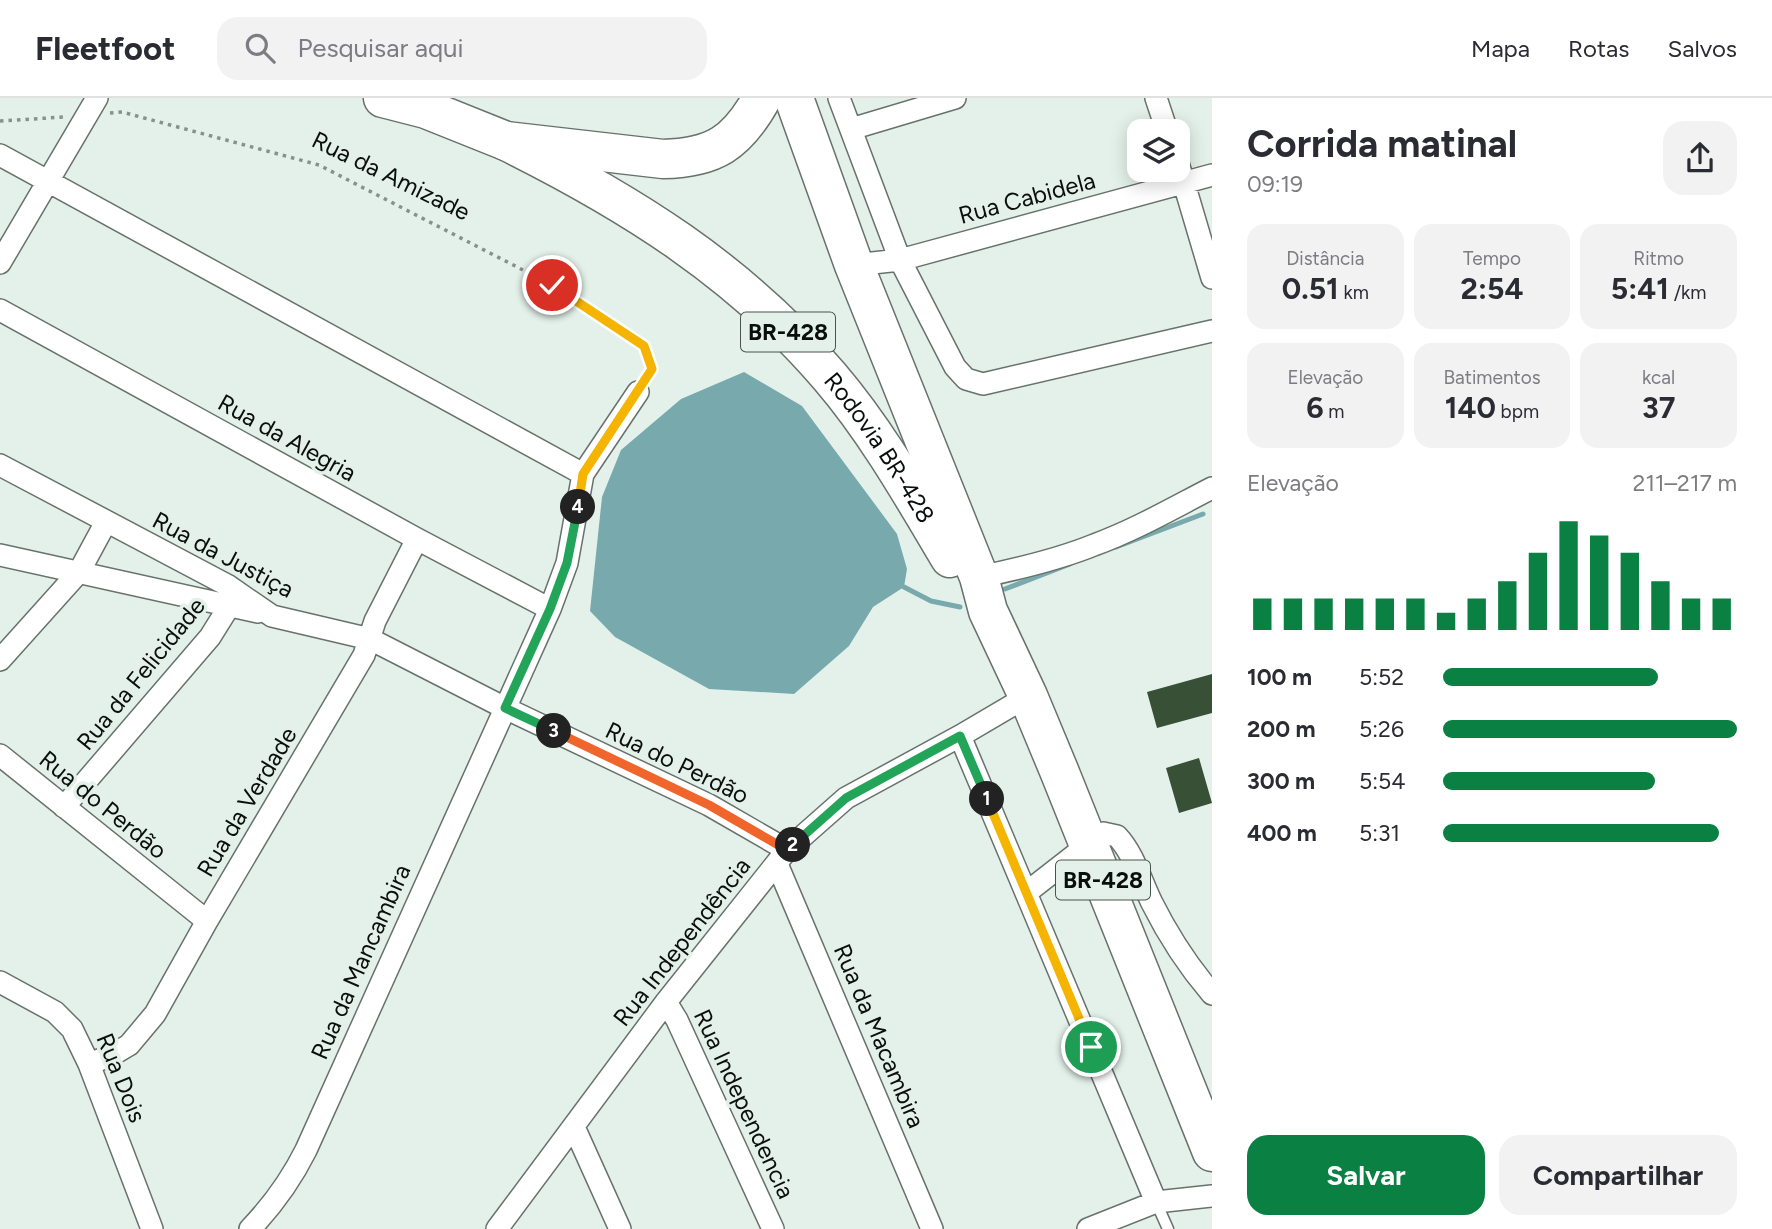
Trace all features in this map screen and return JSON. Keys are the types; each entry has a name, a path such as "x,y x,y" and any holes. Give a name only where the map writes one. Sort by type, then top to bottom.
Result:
{"highway":[{"name":"BR-428","path":"383,98 426,109 506,141"},
{"path":"506,141 663,159 685,159 714,151 735,136 762,98"},
{"name":"Rodovia BR-428","path":"794,98 854,265 983,594 1028,696 1212,1152"},
{"name":"Rodovia BR-428","path":"506,141 576,175 680,239 766,308 831,377 896,466 960,575 983,594"}],"street":[{"path":"839,98 900,260 955,367 967,379 983,384 1212,331"},
{"path":"850,129 955,98"},
{"path":"1156,98 1163,119"},
{"path":"0,263 91,107"},
{"path":"0,155 583,474 638,392"},
{"name":"Rua Cabidela","path":"1190,174 1212,175"},
{"name":"Rua Cabidela","path":"854,265 900,260 1152,182"},
{"path":"1184,182 1212,278"},
{"name":"Rua da Alegria","path":"0,310 550,609"},
{"name":"Rua da Justiça","path":"0,465 227,585 272,616 370,639 505,708"},
{"name":"Rua da Mancambira","path":"250,1229 267,1212 293,1176 550,609 567,563 583,474"},
{"path":"983,594 1030,567 1095,545 1212,488"},
{"path":"0,660 79,572 106,522"},
{"name":"Rua da Verdade","path":"89,1064 129,1045 155,1014 364,655 374,621 417,539"},
{"path":"0,555 272,616"},
{"name":"Rua da Felicidade","path":"64,807 210,637 230,605"},
{"name":"Rua Independência","path":"496,1229 666,1002 782,857 846,798 1028,696"},
{"name":"Rua do Perdão","path":"505,708 709,805 782,857"},
{"path":"960,736 1156,1202"},
{"name":"Rua do Perdão","path":"0,755 207,921"},
{"path":"1026,893 1103,833 1117,836 1169,936 1212,995"},
{"name":"Rua da Macambira","path":"782,857 932,1229"},
{"name":"Rua Dois","path":"0,982 55,1012 72,1029 89,1064 152,1229"},
{"name":"Rua Independencia","path":"666,1002 683,1032 773,1229"},
{"path":"574,1127 620,1229"},
{"path":"1088,1229 1156,1202 1212,1196"}],"lane":[{"path":"1156,1202 1168,1229"}],"path":[{"name":"Rua da Amizade","path":"0,121 91,107 121,112 319,165 552,285 644,346 652,369 638,392"}],"water":[{"path":"744,372 802,406 897,534 907,569 904,587 873,607 849,646 794,694 709,689 615,637 590,611 602,497 621,450 681,399"}],"building":[{"path":"1212,674 1212,713 1157,728 1147,692"},
{"path":"1199,758 1212,803 1179,813 1166,768"}],"waterway":[{"path":"1116,547 1203,514"},
{"path":"1005,589 1070,564"},
{"path":"904,587 931,601 960,607"}],"route":[{"path":"552,285 644,346 652,369 583,474 567,563 550,609 505,708 709,805 787,850 846,798 960,736 1091,1047"}]}
